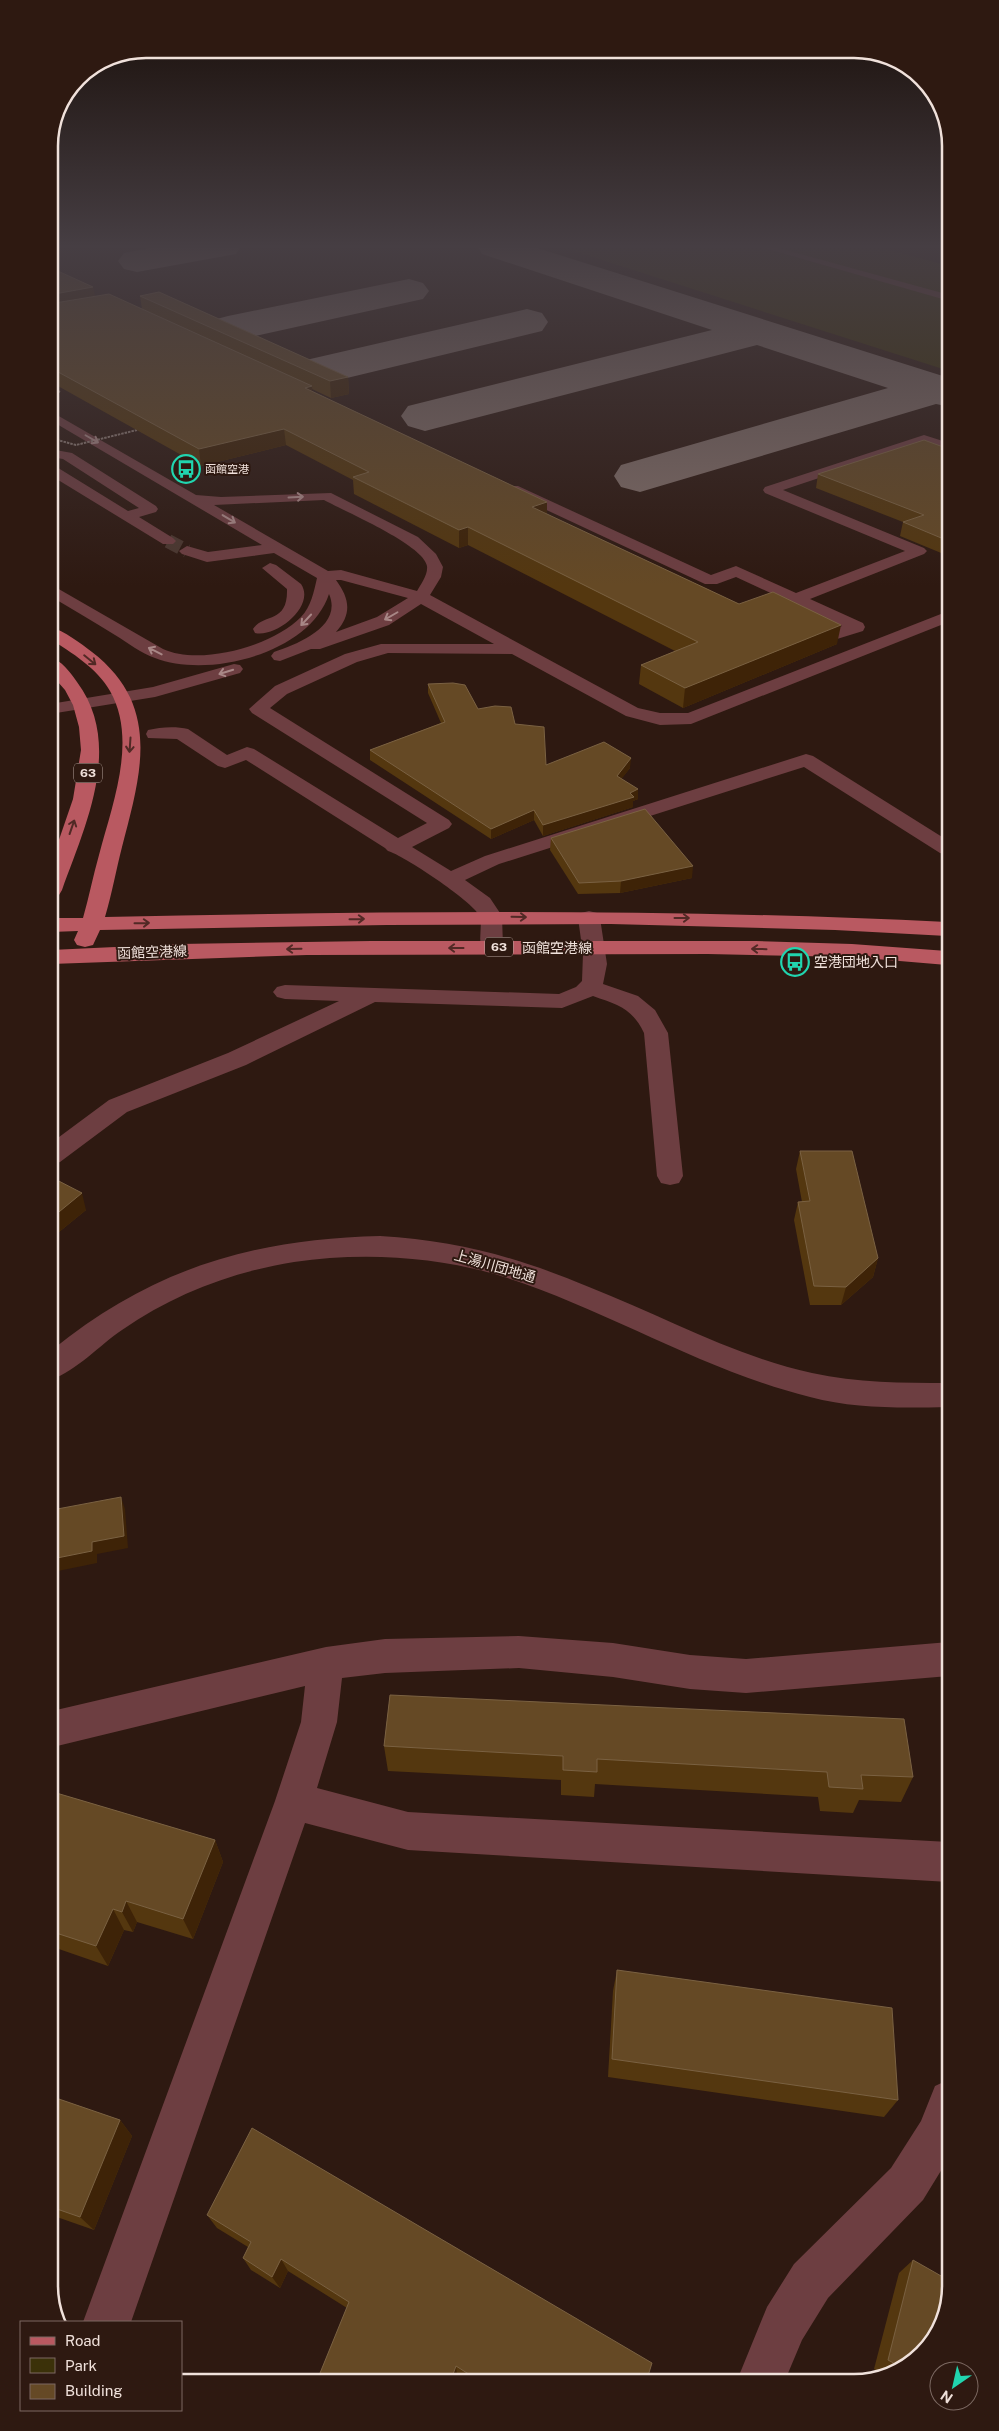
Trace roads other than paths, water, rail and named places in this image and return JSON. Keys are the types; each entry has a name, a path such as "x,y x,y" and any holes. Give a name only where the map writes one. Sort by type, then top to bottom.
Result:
{"main road":[{"path":"58,637 104,672 122,697 131,734 127,786 97,899 93,924 76,956"},
{"name":"63","path":"58,670 69,682 82,704 88,723 90,743 86,789 58,870"},
{"name":"函館空港線","path":"58,925 491,916 743,918 942,929"},
{"name":"函館空港線","path":"58,957 125,952 593,948 827,950 942,958"}],"street":[{"path":"58,420 325,576 336,589 340,611 328,629 297,650"},
{"path":"795,599 919,551 770,490 924,439 942,446"},
{"path":"58,454 66,456 151,509 125,516"},
{"path":"58,474 168,541"},
{"path":"503,484 711,581 736,571 857,627 837,634"},
{"path":"58,708 193,682 383,621 421,597 432,577 435,567 431,557 413,540 326,496 221,500 195,499"},
{"path":"187,551 207,557 276,548"},
{"path":"248,633 273,625 291,611 296,599 294,587 270,568"},
{"path":"325,576 341,575 421,597 513,649 591,688 632,712 660,719 691,718 942,619"},
{"path":"58,594 163,655 193,661 207,660 246,651 276,640 298,628 317,606 325,576"},
{"path":"58,578 158,634"},
{"path":"175,642 206,647 223,641"},
{"path":"395,847 442,824 258,710 281,690 351,658 388,648 513,649"},
{"path":"155,734 181,733 225,762 247,753 395,847 450,879 482,904 491,916 492,948"},
{"path":"450,879 492,860 702,796 806,760 942,845"},
{"path":"285,992 562,1001 580,994 590,987 595,978 589,918"},
{"path":"590,987 630,1001 647,1015 656,1033 670,1176"},
{"path":"58,1151 118,1106 237,1059 372,994"},
{"name":"上湯川団地通","path":"58,1362 79,1345 140,1304 175,1286 212,1272 258,1259 304,1252 380,1247 417,1248 463,1254 504,1266 762,1371 812,1385 858,1394 942,1395"},
{"path":"58,1728 326,1664 385,1656 519,1652 613,1660 690,1672 746,1676 942,1660"},
{"path":"108,2321 294,1801 319,1722 326,1664"},
{"path":"294,1801 408,1831 942,1862"},
{"path":"764,2374 784,2324 810,2281 907,2184 939,2133 942,2124"}],"tunnel":[{"path":"168,541 187,551"}],"place":[{"name":"函館空港","path":"186,469"},
{"name":"空港団地入口","path":"795,962"}]}
